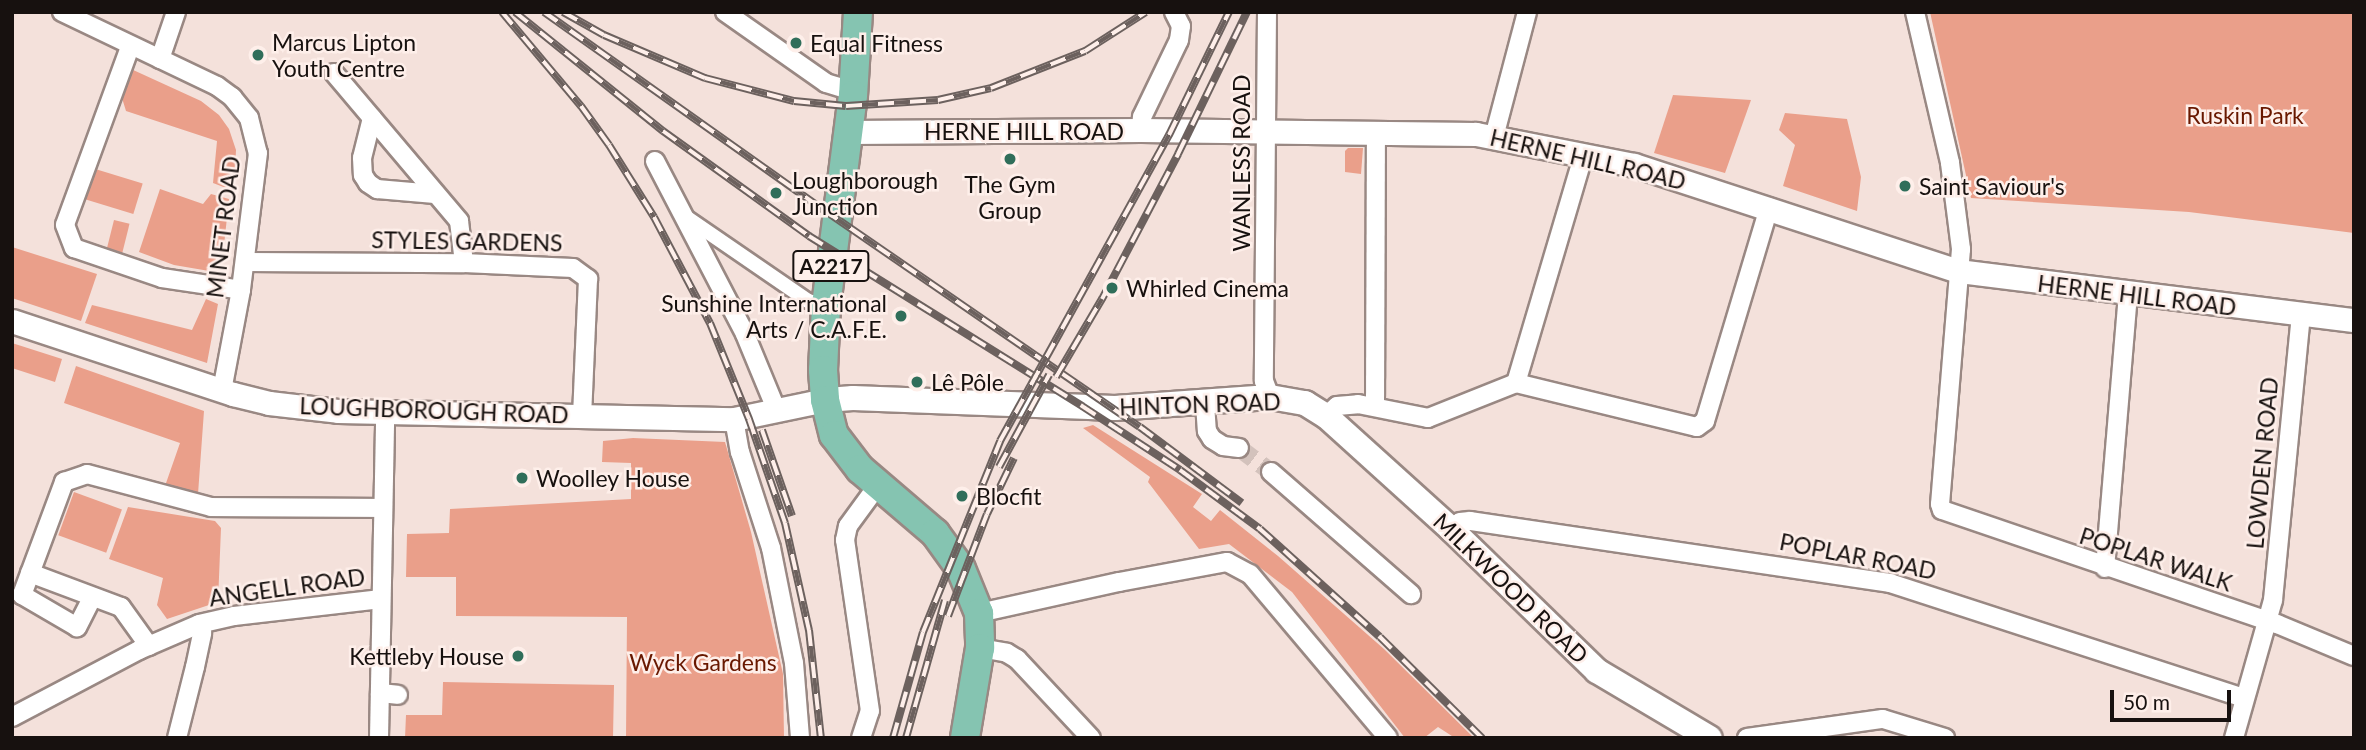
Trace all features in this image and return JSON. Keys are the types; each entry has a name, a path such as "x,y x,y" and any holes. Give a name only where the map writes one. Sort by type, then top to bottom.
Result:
{"main road":[{"name":"A2217","path":"858,12 853,91 826,305 823,370 825,400 834,435 859,469 935,533 961,569 979,613 980,648 965,738"},
{"name":"HINTON ROAD","path":"825,400 853,398 1115,408 1205,404 1270,397 1304,403 1326,416"},
{"name":"MILKWOOD ROAD","path":"1326,416 1452,530 1597,671 1710,738"}],"street":[{"name":"MINET ROAD","path":"62,12 130,47 217,86 232,97 249,118 258,153 242,290 222,391"},
{"path":"160,59 176,12"},
{"path":"725,12 827,83 853,91"},
{"path":"1141,130 1142,117 1179,40 1181,26 1174,12"},
{"name":"WANLESS ROAD","path":"1267,12 1264,381 1270,397"},
{"path":"1494,136 1527,12"},
{"path":"1915,12 1952,175 1961,249 1959,271"},
{"path":"130,47 65,225 74,248 169,280 242,290"},
{"path":"334,73 459,221 464,263"},
{"path":"372,118 362,158 363,175 368,183 377,189 435,194"},
{"name":"HERNE HILL ROAD","path":"848,132 1141,130 1455,132 1494,136 1634,165 1959,271 2354,320"},
{"path":"1375,406 1376,133"},
{"path":"1516,383 1584,153"},
{"path":"655,161 748,341 776,409"},
{"path":"1326,416 1334,408 1345,404 1375,406 1428,418 1516,383 1687,427 1702,424 1769,207"},
{"path":"682,214 808,301 826,305"},
{"name":"STYLES GARDENS","path":"246,262 464,263 573,268 588,279 582,415"},
{"name":"POPLAR WALK","path":"1959,271 1940,504 1942,510 2269,622 2354,656"},
{"path":"2105,568 2128,294"},
{"name":"LOWDEN ROAD","path":"2234,738 2269,622 2301,314"},
{"name":"LOUGHBOROUGH ROAD","path":"12,321 222,391 269,403 385,414 734,419 825,400"},
{"path":"1205,404 1207,431 1212,439 1223,446 1239,448"},
{"path":"379,738 389,694 381,599 385,414"},
{"path":"734,419 740,452 758,503 776,573 794,663 800,738"},
{"path":"1271,472 1411,594"},
{"path":"92,597 77,627 22,595 64,482 87,474 211,508 382,508"},
{"path":"861,738 870,711 845,540 848,526 878,485"},
{"name":"POPLAR ROAD","path":"1452,530 1460,522 1470,521 1897,584 2244,698"},
{"path":"979,613 1227,562 1250,574 1388,738"},
{"path":"30,573 121,607 149,646"},
{"name":"ANGELL ROAD","path":"12,717 149,646 199,624 234,616 381,599"},
{"path":"177,738 202,633 199,624"},
{"path":"980,648 1007,653 1017,659 1091,738"},
{"path":"1747,738 1883,719 1945,738"}],"green space":[{"name":"Ruskin Park","path":"1930,12 2354,12 2354,233 2189,212 1971,198"},
{"path":"131,69 201,101 219,115 229,129 236,150 234,191 213,183 217,141 126,111 122,98"},
{"path":"1673,95 1751,100 1725,173 1654,153"},
{"path":"1785,113 1847,119 1861,177 1857,211 1783,186 1795,145 1779,130"},
{"path":"1348,148 1363,148 1361,174 1345,172 1345,151"},
{"path":"92,168 143,183 133,214 83,199"},
{"path":"160,189 203,204 211,194 229,199 221,273 174,265 139,252"},
{"path":"114,220 130,224 122,254 107,250"},
{"path":"12,247 97,274 81,321 12,298"},
{"path":"206,299 218,304 207,363 85,323 92,305 192,330"},
{"path":"12,343 62,359 55,382 12,368"},
{"path":"76,366 204,411 198,494 165,486 180,443 64,403"},
{"path":"1093,425 1202,494 1193,507 1211,521 1220,510 1278,556 1384,649 1474,738 1455,738 1438,727 1424,738 1405,738 1292,592 1229,544 1199,549 1148,482 1150,477 1083,428"},
{"name":"Wyck Gardens","path":"633,438 725,442 751,532 783,674 784,738 626,738 627,617 456,616 456,577 406,577 407,534 449,533 450,509 631,499 631,463 602,462 603,441"},
{"path":"74,492 122,509 106,553 58,535"},
{"path":"128,507 215,521 221,528 218,602 167,619 157,605 163,578 109,559"},
{"path":"443,682 614,685 613,738 405,738 406,715 442,715"}],"tunnel":[{"path":"1239,448 1271,472"}],"railway":[{"path":"502,12 581,106 609,145 654,217 710,323 749,419 785,523 809,630 821,738"},
{"path":"515,12 663,131 809,236 1082,406 1180,470 1260,529 1380,637 1482,738"},
{"path":"544,12 824,210 1140,427 1242,503"},
{"path":"563,12 604,35 705,78 794,101 846,106 938,100 991,88 1085,51 1146,12"},
{"path":"893,738 923,632 1000,441 1169,135 1229,12"},
{"path":"1056,377 1102,299 1178,154 1247,12"},
{"path":"999,467 1049,375"},
{"path":"762,430 792,516"},
{"path":"948,616 987,514 1014,458"},
{"path":"906,738 945,600"}],"place":[{"name":"Equal Fitness","path":"796,43"},
{"name":"Marcus Lipton Youth Centre","path":"258,55"},
{"name":"The Gym Group","path":"1010,159"},
{"name":"Saint Saviour's","path":"1905,186"},
{"name":"Loughborough Junction","path":"776,193"},
{"name":"Whirled Cinema","path":"1112,288"},
{"name":"Sunshine International Arts / C.A.F.E.","path":"901,316"},
{"name":"Lê Pôle","path":"917,382"},
{"name":"Woolley House","path":"522,478"},
{"name":"Blocfit","path":"962,496"},
{"name":"Kettleby House","path":"518,656"}]}
